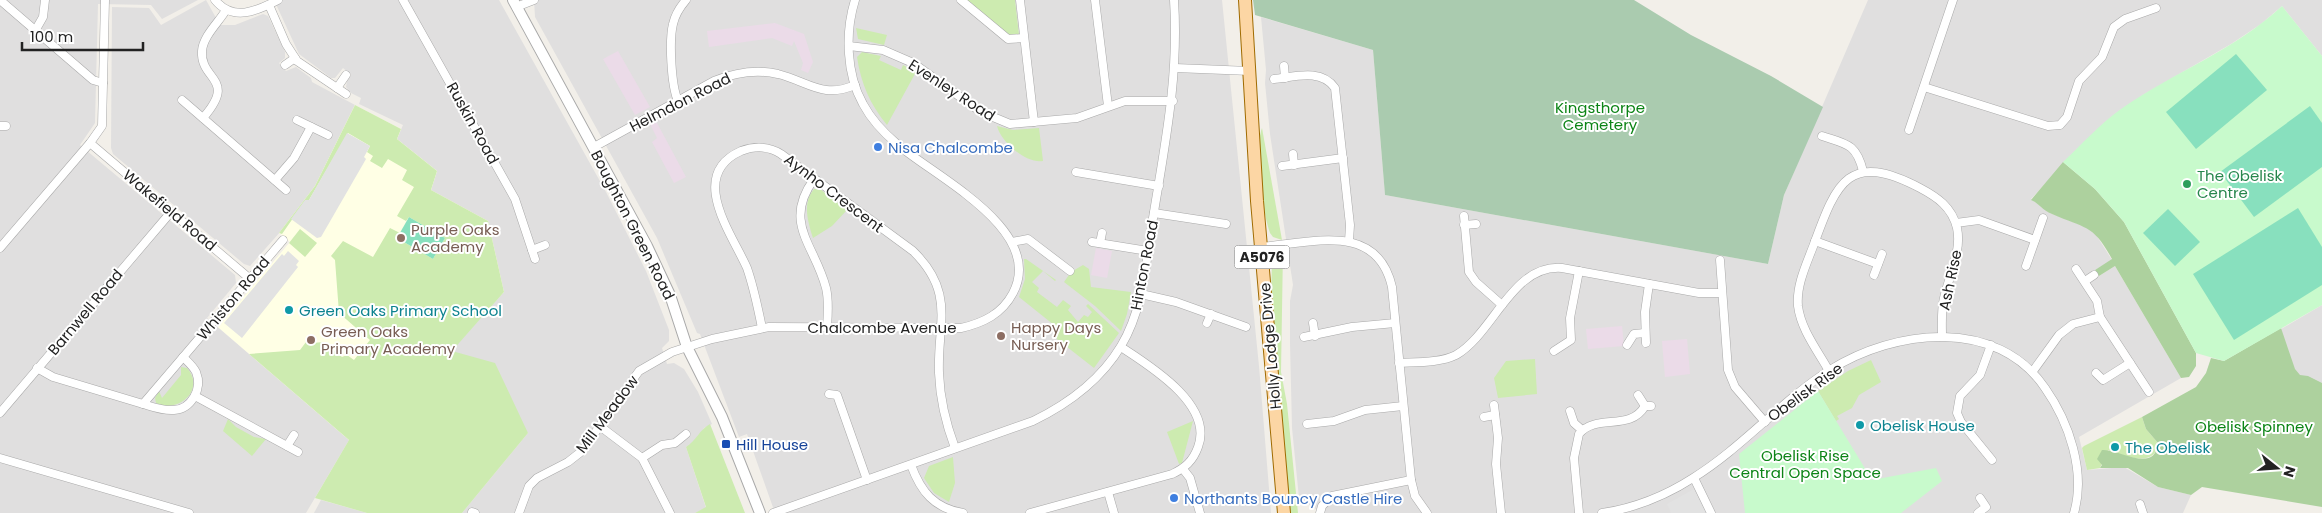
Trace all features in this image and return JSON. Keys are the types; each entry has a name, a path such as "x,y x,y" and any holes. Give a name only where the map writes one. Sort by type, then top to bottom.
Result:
{"main road":[{"name":"Holly Lodge Drive","path":"1245,0 1261,247 1284,513"}],"street":[{"path":"0,0 93,80 103,82"},
{"path":"35,31 43,17 45,0"},
{"path":"0,248 90,143 102,126 104,0"},
{"path":"215,0 226,10 248,13 278,0"},
{"name":"Ruskin Road","path":"403,0 511,190 535,259"},
{"path":"515,3 534,0"},
{"path":"678,101 674,86 672,28 678,11 686,0"},
{"path":"961,0 1008,39 1024,38"},
{"path":"1020,0 1034,122"},
{"path":"1095,0 1108,106"},
{"name":"Hinton Road","path":"773,513 1033,422 1055,410 1092,382 1121,347 1135,317 1141,294 1173,101 1175,68 1174,0"},
{"path":"1909,130 1953,0"},
{"name":"Chalcombe Avenue","path":"687,347 762,328 961,328 980,323 994,316 1008,302 1018,276 1018,258 1012,242 1000,225 986,211 902,149 884,132 862,103 855,85 849,46 852,1"},
{"name":"Boughton Green Road","path":"515,3 654,261 674,306 687,347 722,418 760,513"},
{"path":"269,5 297,61 346,94"},
{"path":"1924,87 2048,126 2060,125 2067,117 2079,81 2102,57 2114,27 2125,19 2156,8"},
{"path":"203,118 215,103 218,93 216,84 203,58 202,47 226,10"},
{"name":"Evenley Road","path":"849,46 883,50 913,63 970,105 995,119 1013,124 1077,118 1108,106 1134,100 1173,101"},
{"path":"285,65 297,61"},
{"path":"1284,66 1285,78"},
{"path":"1175,68 1250,71"},
{"name":"Helmdon Road","path":"594,147 720,79 748,72 777,74 824,91 839,90 855,85"},
{"path":"337,88 346,75"},
{"path":"1274,79 1317,75 1332,83 1337,94 1350,225 1349,241"},
{"path":"182,100 286,190"},
{"path":"297,120 328,135"},
{"path":"275,180 294,158 311,127"},
{"path":"1822,136 1853,148 1860,157 1863,171"},
{"name":"Wakefield Road","path":"90,143 249,278"},
{"name":"Aynho Crescent","path":"762,328 750,278 716,200 714,188 717,176 727,160 746,149 758,148 776,151 907,247 923,262 938,290 942,306 939,358 940,390 948,428 955,448"},
{"path":"1293,154 1294,165"},
{"path":"1282,166 1343,158"},
{"path":"1829,371 1805,328 1798,305 1800,286 1832,197 1840,186 1852,176 1863,171 1894,175 1933,195 1949,209 1956,223 1978,220 2035,240"},
{"path":"1076,172 1159,186"},
{"path":"814,180 803,196 800,218 826,286 827,327"},
{"name":"Barnwell Road","path":"0,413 171,212"},
{"path":"1154,213 1226,224"},
{"path":"1464,216 1469,272 1476,282 1502,305"},
{"path":"2026,266 2043,218"},
{"name":"Ash Rise","path":"1942,336 1943,299 1958,245 1956,223"},
{"path":"1464,225 1476,224"},
{"path":"1102,233 1096,243 1148,251"},
{"path":"1012,242 1028,238 1070,271"},
{"name":"Whiston Road","path":"143,404 283,240"},
{"path":"1261,247 1349,241 1374,254 1386,268 1392,287 1411,480 1415,496 1427,513"},
{"path":"1815,241 1878,264"},
{"path":"532,250 545,246"},
{"path":"1874,275 1882,254"},
{"path":"1720,260 1730,376 1735,387 1765,422"},
{"path":"1399,363 1454,356 1474,339 1526,279 1541,270 1555,268 1699,293 1722,293"},
{"path":"2076,269 2097,301 2100,317 2149,392"},
{"path":"1554,351 1571,340 1571,311 1578,271"},
{"path":"2085,281 2094,275"},
{"path":"1646,343 1645,333 1649,284"},
{"path":"1141,294 1176,302 1246,327"},
{"path":"1208,323 1211,314"},
{"path":"2033,371 2059,334 2073,324 2100,317"},
{"path":"1304,337 1352,327 1395,322"},
{"path":"1314,323 1315,336"},
{"path":"1627,345 1634,334 1645,333"},
{"name":"Obelisk Rise","path":"1602,513 1628,510 1694,478 1829,371 1879,348 1942,336 1964,337 1991,345 2015,356 2033,371 2057,407 2074,453 2079,484 2074,513"},
{"path":"1991,345 1980,375 1960,396 1957,413 1961,422 1992,460"},
{"name":"Mill Meadow","path":"519,513 524,496 533,482 577,456 644,366 687,347"},
{"path":"1030,513 1183,469 1194,457 1202,433 1198,416 1170,383 1121,347"},
{"path":"38,368 53,377 143,404 173,410 186,406 195,396 197,376 183,357"},
{"path":"2096,373 2103,380 2130,363"},
{"path":"829,394 837,395 867,480"},
{"path":"1579,513 1574,458 1576,443 1582,430 1598,424 1629,420 1639,414 1648,406 1638,395"},
{"path":"195,396 298,452"},
{"path":"1494,405 1498,438 1496,475 1501,513"},
{"path":"1311,421 1334,421 1364,410 1403,406"},
{"path":"1570,411 1574,423 1582,430"},
{"path":"1484,417 1495,415"},
{"path":"600,427 642,458 670,513"},
{"path":"642,458 658,447 675,442 686,434"},
{"path":"287,446 294,435"},
{"path":"0,458 189,513"},
{"path":"911,465 918,483 928,497 942,507 959,513"},
{"path":"1183,469 1190,478 1200,513"},
{"path":"1694,478 1711,513"},
{"path":"1320,513 1322,506 1332,496 1411,480"},
{"path":"1108,492 1114,513"},
{"path":"1978,513 1986,507 1980,498"},
{"path":"2140,504 2143,513"}],"shaded area":[{"path":"0,0 198,0 162,19 151,5 98,4 95,123 80,145 235,275 236,283 207,318 349,440 306,513 0,513"},
{"path":"206,0 220,25 235,25 263,14 268,16 285,52 285,58 279,63 286,71 296,67 311,78 312,82 355,105 315,186 281,231 250,266 244,264 113,154 111,148 112,7 149,8 161,25"},
{"path":"274,0 499,0 606,192 646,271 669,330 669,341 662,348 667,364 674,363 684,369 698,392 712,424 704,428 696,441 686,447 706,508 695,513 462,513 528,433 451,351 504,292 431,190 437,171 397,139 403,125 359,104 361,98 351,93 346,87 351,75 343,68 335,78 331,78 299,54"},
{"path":"534,0 1222,0 1259,366 1271,513 775,513 747,434 739,437 700,334 697,333 657,238 535,17"},
{"path":"1868,0 2322,0 2322,56 2282,6 2261,24 2231,44 2143,95 2082,144 2031,199 2050,213 2086,227 2095,233 2112,260 2095,270 2099,276 2115,266 2181,378 2079,437 2087,470 2124,467 2158,487 2191,495 2183,513 1322,513 1299,498 1292,428 1290,301 1293,285 1270,134 1261,17 1373,50 1385,195 1768,264 1784,195"},
{"path":"775,23 804,34 813,62 808,73 801,70 803,63 794,41 792,46 772,38 709,47 707,31"},
{"path":"618,51 650,107 635,115 603,59"},
{"name":"Purple Oaks Academy","path":"355,105 401,129 397,139 437,171 431,190 488,221 504,292 349,440 218,327 290,242 279,233 315,186"},
{"path":"656,121 686,177 674,183 652,142 657,138 650,124"},
{"path":"347,133 370,146 364,157 366,159 321,237 317,238 291,219 305,200 309,200"},
{"path":"1096,248 1112,251 1107,278 1091,275"},
{"path":"288,251 299,261 296,265 298,267 242,338 224,323 282,254 284,256"},
{"path":"2322,305 2322,390 2249,348"},
{"path":"1622,326 1624,346 1588,349 1586,329"},
{"path":"1687,339 1690,374 1665,377 1662,341"},
{"path":"1694,489 1706,513 1671,513 1667,504"},
{"path":"321,500 367,513 314,513"}],"green space":[{"path":"967,0 1015,0 1019,35 1010,36"},
{"name":"Kingsthorpe Cemetery","path":"1253,0 1634,0 1691,35 1771,76 1823,107 1784,195 1768,264 1385,195 1373,50 1255,15"},
{"path":"2282,6 2322,56 2322,305 2224,361 2196,353 2124,222 2095,189 2063,162 2121,109 2224,48 2264,22"},
{"path":"856,28 887,35 884,45 858,39"},
{"path":"862,52 881,56 879,60 901,70 903,65 916,72 887,125 871,101 864,85 857,57"},
{"path":"2236,54 2267,90 2196,149 2166,112"},
{"path":"355,105 401,129 397,139 437,171 431,190 488,221 504,292 452,351 495,363 528,433 462,513 367,513 315,498 349,440 249,354 300,350 309,338 312,343 324,342 342,357 347,355 354,360 370,340 339,313 335,260 331,256 343,241 373,257 390,228 400,233 397,238 433,259 445,238 409,217 406,221 397,216 414,187 402,180 407,170 388,159 382,168 370,161 373,156 367,152 370,146 348,133 309,200 305,201 282,234 279,233 315,186"},
{"path":"2310,106 2322,123 2322,167 2254,217 2220,172"},
{"path":"997,126 1013,130 1039,128 1043,161 1029,159 1015,151 1003,139"},
{"path":"1262,128 1282,240 1273,237 1270,233 1264,210 1259,165"},
{"path":"2063,162 2095,189 2124,222 2196,353 2196,366 2189,377 2181,378 2115,266 2099,276 2095,270 2112,259 2094,233 2049,212 2031,200"},
{"path":"814,189 820,189 847,210 832,226 813,238 807,206 810,194"},
{"path":"2298,208 2322,247 2322,285 2234,340 2193,274"},
{"path":"2168,209 2200,242 2175,266 2143,233"},
{"path":"409,217 445,238 433,259 397,238"},
{"path":"300,229 317,243 305,257 289,243"},
{"path":"1283,250 1281,372 1287,404 1298,513 1289,513 1271,299 1272,259 1273,255"},
{"path":"1024,259 1026,259 1056,280 1043,271 1032,282 1039,288 1037,292 1057,307 1063,300 1071,306 1068,310 1078,322 1084,315 1088,317 1092,312 1086,306 1088,304 1119,333 1094,368 1053,336 1059,329 1019,297 1025,279"},
{"path":"1083,265 1089,269 1091,287 1131,292 1127,314 1121,331 1095,306 1064,282 1071,272"},
{"name":"Obelisk Spinney","path":"2281,328 2295,369 2300,375 2308,376 2322,383 2322,507 2202,487 2191,495 2158,487 2128,468 2100,468 2102,465 2097,459 2102,450 2109,450 2135,458 2143,459 2150,457 2155,452 2158,443 2146,429 2142,417 2196,387 2206,373 2211,358 2224,361"},
{"path":"1535,359 1537,394 1498,398 1494,378 1506,361"},
{"path":"1871,360 1881,382 1859,395 1852,408 1837,416 1839,419 1836,421 1818,391 1848,371"},
{"path":"181,367 187,368 192,376 192,391 187,398 173,405 165,406 156,403 155,398 159,391 162,398 181,375"},
{"name":"Obelisk Rise Central Open Space","path":"1818,391 1872,480 1936,468 1942,481 1901,513 1745,513 1739,454"},
{"path":"2142,417 2146,429 2158,443 2156,451 2151,456 2145,458 2130,457 2108,450 2100,468 2087,470 2082,448 2084,446"},
{"path":"228,419 236,427 254,437 266,439 252,456 223,431"},
{"path":"1193,421 1182,463 1179,464 1167,432"},
{"path":"710,424 745,513 695,513 706,507 686,447"},
{"path":"953,457 955,483 949,502 934,493 924,478 929,466"}],"place":[{"name":"Nisa Chalcombe","path":"878,147"},
{"name":"The Obelisk Centre","path":"2187,184"},
{"name":"Purple Oaks Academy","path":"401,238"},
{"name":"Green Oaks Primary School","path":"289,310"},
{"name":"Happy Days Nursery","path":"1001,336"},
{"name":"Green Oaks Primary Academy","path":"311,340"},
{"name":"Obelisk House","path":"1860,425"},
{"name":"Hill House","path":"726,444"},
{"name":"The Obelisk","path":"2115,447"},
{"name":"Northants Bouncy Castle Hire","path":"1174,498"}]}
